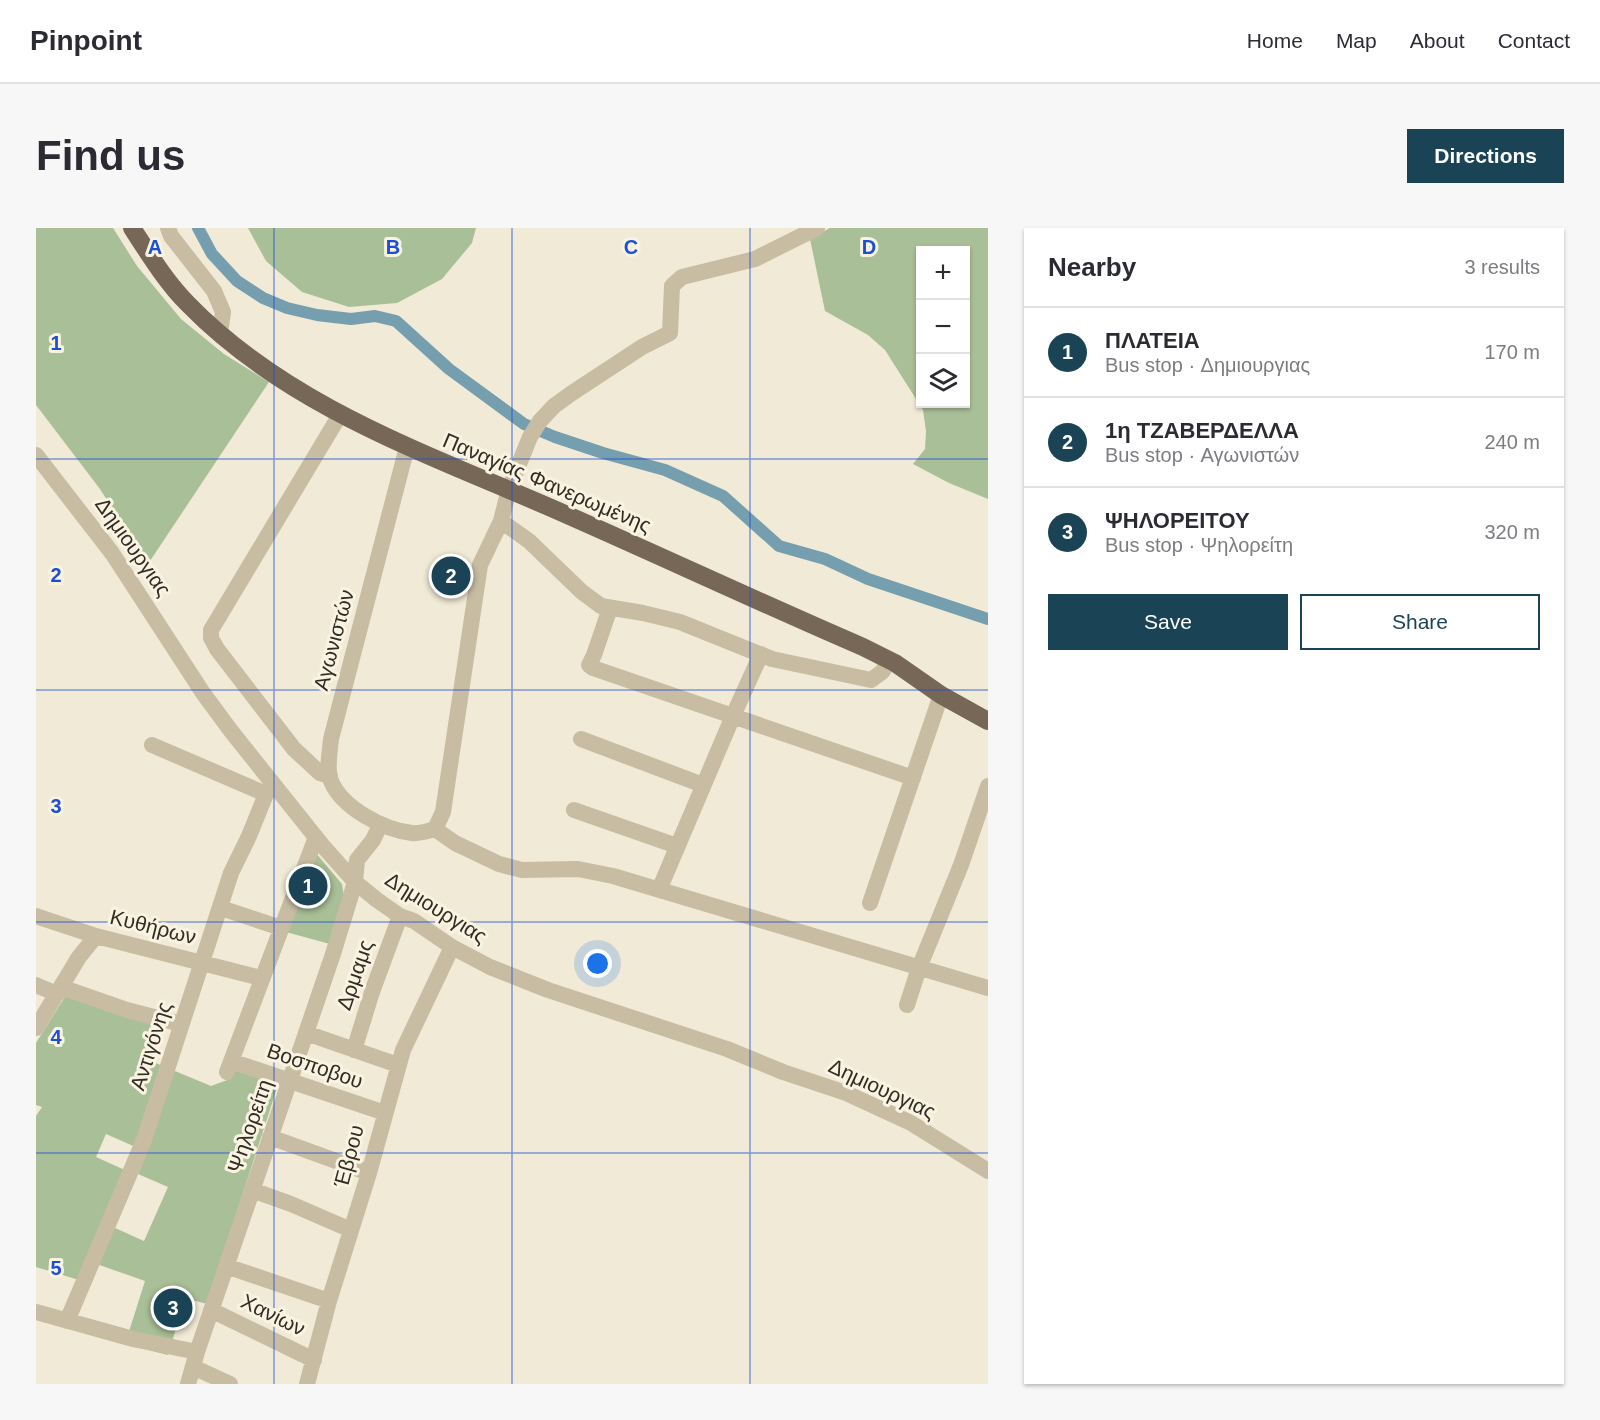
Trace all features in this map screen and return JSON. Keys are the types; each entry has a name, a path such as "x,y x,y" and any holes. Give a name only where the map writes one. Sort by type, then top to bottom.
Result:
{"main road":[{"name":"Παναγίας Φανερωμένης","path":"132,228 158,268 180,295 241,352 291,386 407,447 509,489 863,646 890,660 941,695 988,721"}],"street":[{"path":"168,228 171,236 214,291 223,312 220,333"},
{"path":"435,829 442,812 480,565 501,521 509,489 530,437 540,421 554,406 642,347 670,333 672,286 682,277 755,259 808,231"},
{"path":"341,413 211,630 211,638 218,649 294,749 320,773 330,776 341,796 380,825 414,834 435,829 455,843 499,864 522,870 578,869 613,876 920,968 987,985"},
{"name":"Αγωνιστών","path":"330,776 331,739 407,447"},
{"name":"Δημιουργιας","path":"36,455 112,553 202,693 270,789 355,882 400,916 414,921 452,947 490,967 548,990 727,1049 783,1072 846,1093 911,1123 988,1171"},
{"path":"501,521 529,541 582,592 601,606 680,622 772,659 871,680 882,672 890,660"},
{"path":"610,608 589,665 913,778"},
{"path":"659,890 761,654"},
{"path":"870,903 941,695"},
{"path":"581,739 703,784"},
{"path":"152,745 270,789"},
{"path":"908,1005 988,786"},
{"name":"Αντιγόνης","path":"67,1321 144,1140 231,873 270,789"},
{"path":"574,810 677,846"},
{"name":"Ψηλορείτη","path":"188,1384 355,882 357,861 373,840 380,825"},
{"path":"261,978 316,837"},
{"path":"221,908 281,928"},
{"name":"Κυθήρων","path":"36,916 96,936 261,978"},
{"name":"Δρμαμς","path":"354,1050 372,992 400,916"},
{"path":"36,1029 79,957 96,936"},
{"name":"Έβρου","path":"308,1384 329,1300 369,1173 398,1065 412,1028 452,947"},
{"name":"Βοσποβου","path":"261,978 229,1067 289,1082 385,1113"},
{"path":"36,985 181,1024"},
{"path":"306,1033 398,1065"},
{"path":"270,1137 369,1173"},
{"path":"252,1190 351,1230"},
{"path":"226,1266 329,1300"},
{"name":"Χανίων","path":"212,1310 315,1360"},
{"path":"36,1312 133,1339 195,1360 230,1384"}],"green space":[{"path":"36,228 113,228 137,266 181,319 224,354 269,382 148,564 100,489 36,405"},
{"path":"248,228 476,228 472,243 442,279 397,303 349,307 302,292 266,261"},
{"path":"830,228 988,228 988,499 949,483 913,464 925,449 926,431 922,408 970,408 970,246 916,246 916,399 885,350 868,335 825,311 810,239"},
{"path":"315,852 342,884 344,897 330,944 286,932"},
{"path":"66,995 153,1022 146,1059 211,1086 230,1079 233,1068 278,1085 207,1304 185,1298 168,1355 125,1344 145,1281 88,1261 79,1280 36,1267 36,1116 42,1107 36,1105 36,1043","holes":["106,1134 147,1152 138,1174 168,1187 144,1241 104,1223 127,1171 96,1157"]}],"waterway":[{"path":"198,228 212,254 237,281 263,298 287,308 317,315 351,319 375,316 396,321 449,369 524,424 603,453 665,470 723,496 779,546 825,559 868,579 988,619"}],"place":[{"name":"1η ΤΖΑΒΕΡΔΕΛΛΑ","path":"451,576"},
{"name":"ΠΛΑΤΕΙΑ","path":"308,886"},
{"name":"ΨΗΛΟΡΕΙΤΟΥ","path":"173,1308"}]}
